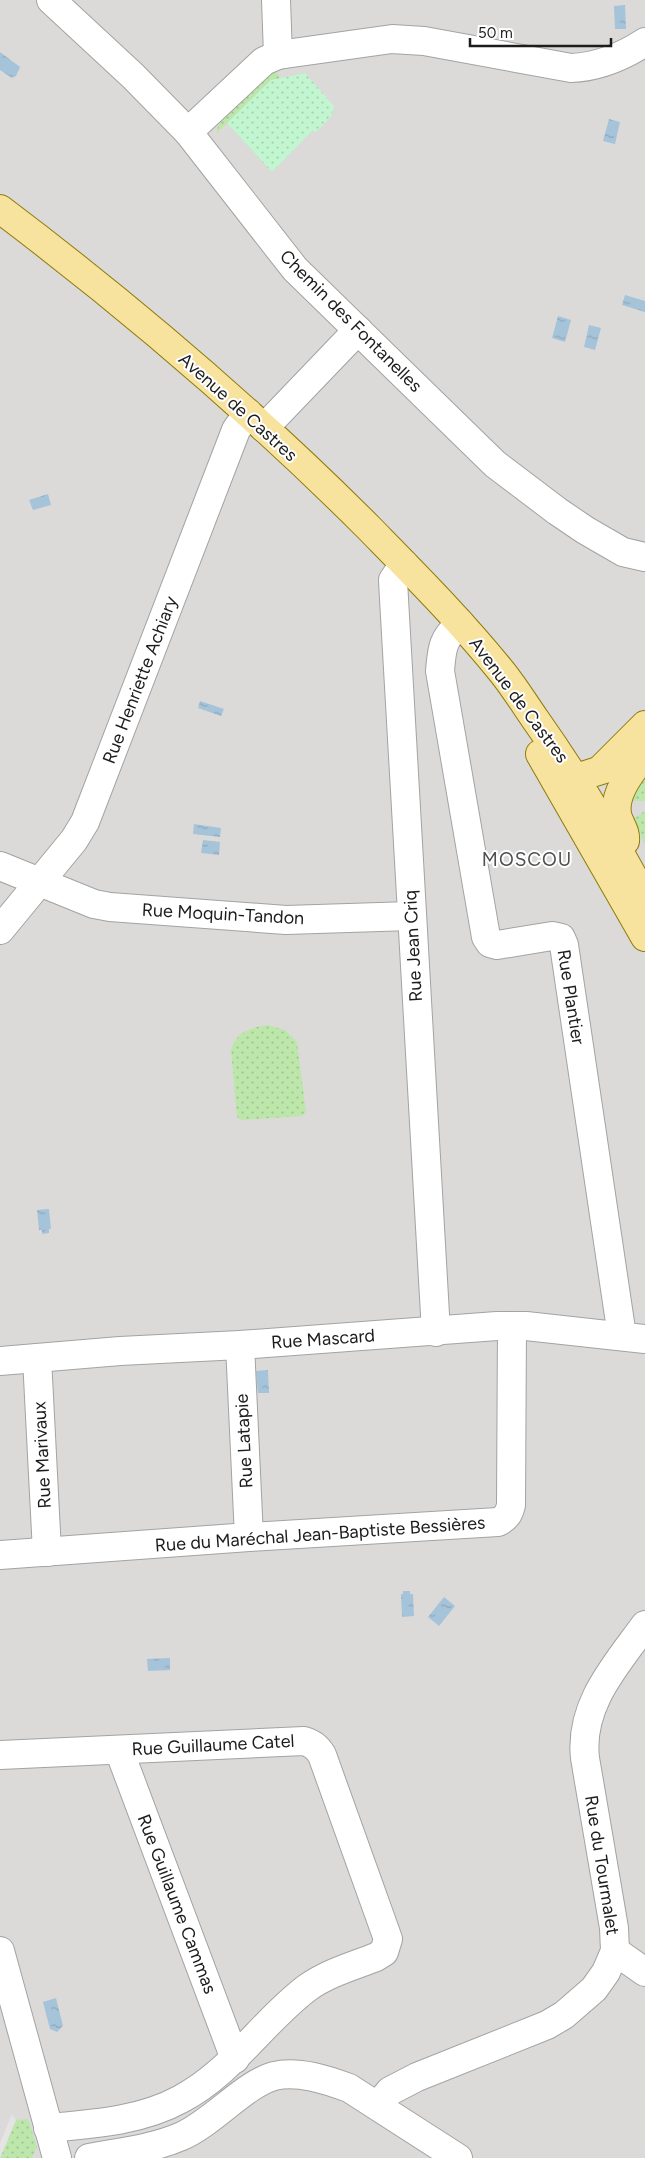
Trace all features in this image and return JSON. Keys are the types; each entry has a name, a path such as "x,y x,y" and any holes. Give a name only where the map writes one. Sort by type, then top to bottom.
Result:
{"main road":[{"name":"Avenue de Castres","path":"0,209 63,258 256,420 404,564 460,623 503,673 550,740 589,782 623,857 645,898"},
{"name":"Avenue de Castres","path":"460,623 549,768 645,937"},
{"name":"Avenue de Castres","path":"509,705 522,716 553,758 589,782"},
{"path":"585,834 589,782 645,725"},
{"path":"589,782 644,756"},
{"path":"623,857 626,836 618,818 616,806 623,786 644,756"}],"street":[{"name":"Chemin des Fontanelles","path":"51,0 133,76 188,132 220,170 280,252 295,269 508,474 556,511 593,535 624,552 643,551"},
{"path":"276,0 278,55"},
{"path":"188,132 264,61 278,55 392,39 424,41 571,68 589,67 605,63 645,42"},
{"name":"Rue Henriette Achiary","path":"0,930 74,840 86,822 236,430 256,420 358,330"},
{"name":"Rue Jean Criq","path":"404,564 393,580 436,1332"},
{"name":"Rue Plantier","path":"460,623 446,638 442,647 440,671 486,937 490,943 497,945 552,936 560,938 564,945 633,1338"},
{"name":"Rue Moquin-Tandon","path":"0,866 39,883 94,904 110,908 286,920 411,916"},
{"name":"Rue Mascard","path":"0,1361 120,1351 240,1345 512,1326 633,1338"},
{"name":"Rue du Maréchal Jean-Baptiste Bessières","path":"0,1556 249,1537 498,1522 505,1519 510,1512 511,1505 512,1326"},
{"name":"Rue Latapie","path":"240,1345 249,1537"},
{"name":"Rue Marivaux","path":"37,1358 47,1552"},
{"name":"Rue du Tourmalet","path":"378,2105 390,2091 416,2077 547,2025 564,2015 594,1989 606,1972 615,1951 614,1928 585,1758 584,1733 591,1706 645,1625"},
{"name":"Rue Guillaume Catel","path":"0,1755 304,1741 318,1748 388,1932 387,1946 384,1952 376,1957 324,1977 307,1988 290,2002 235,2059"},
{"name":"Rue Guillaume Cammas","path":"119,1750 235,2059"},
{"path":"0,1951 57,2158"},
{"path":"615,1951 645,1972"},
{"path":"48,2128 122,2120 163,2108 196,2090 235,2059"},
{"path":"88,2158 134,2150 180,2137 200,2127 255,2085 274,2076 290,2074 329,2081 349,2088 458,2158"}],"shaded area":[{"path":"0,0 645,0 645,2158 0,2158"},
{"path":"12,2114 16,2120 0,2158 0,2143"}],"green space":[{"path":"276,71 282,82 272,172 227,123 216,134 219,122 262,78"},
{"path":"305,73 334,106 331,117 316,132 313,130 272,172 227,123 271,80"},
{"path":"645,777 645,801 631,801"},
{"path":"645,811 645,845 633,819"},
{"path":"268,1025 285,1030 297,1042 306,1112 302,1116 241,1120 237,1117 231,1049 237,1038 245,1031"},
{"path":"28,2119 37,2147 32,2158 0,2158 16,2120"}],"water":[{"path":"625,5 626,29 615,29 614,6"},
{"path":"0,52 20,67 16,76 12,78 0,70"},
{"path":"609,119 620,122 615,144 603,141"},
{"path":"625,295 645,301 645,312 622,305"},
{"path":"558,316 571,320 565,342 552,338"},
{"path":"589,325 601,328 595,350 584,347"},
{"path":"48,494 51,505 33,510 29,500"},
{"path":"200,701 224,709 221,716 198,708"},
{"path":"194,824 221,828 220,837 193,834"},
{"path":"203,840 220,842 219,855 201,853"},
{"path":"49,1209 51,1229 49,1229 49,1233 42,1234 42,1230 39,1230 37,1210"},
{"path":"268,1370 269,1393 258,1393 256,1371"},
{"path":"403,1591 410,1591 410,1594 413,1594 414,1616 402,1617 401,1594 403,1594"},
{"path":"444,1597 455,1606 439,1626 428,1617"},
{"path":"170,1658 170,1670 148,1671 147,1659"},
{"path":"56,1998 63,2026 57,2032 50,2029 43,2002"}],"district":[{"name":"MOSCOU","path":"527,859"}]}
